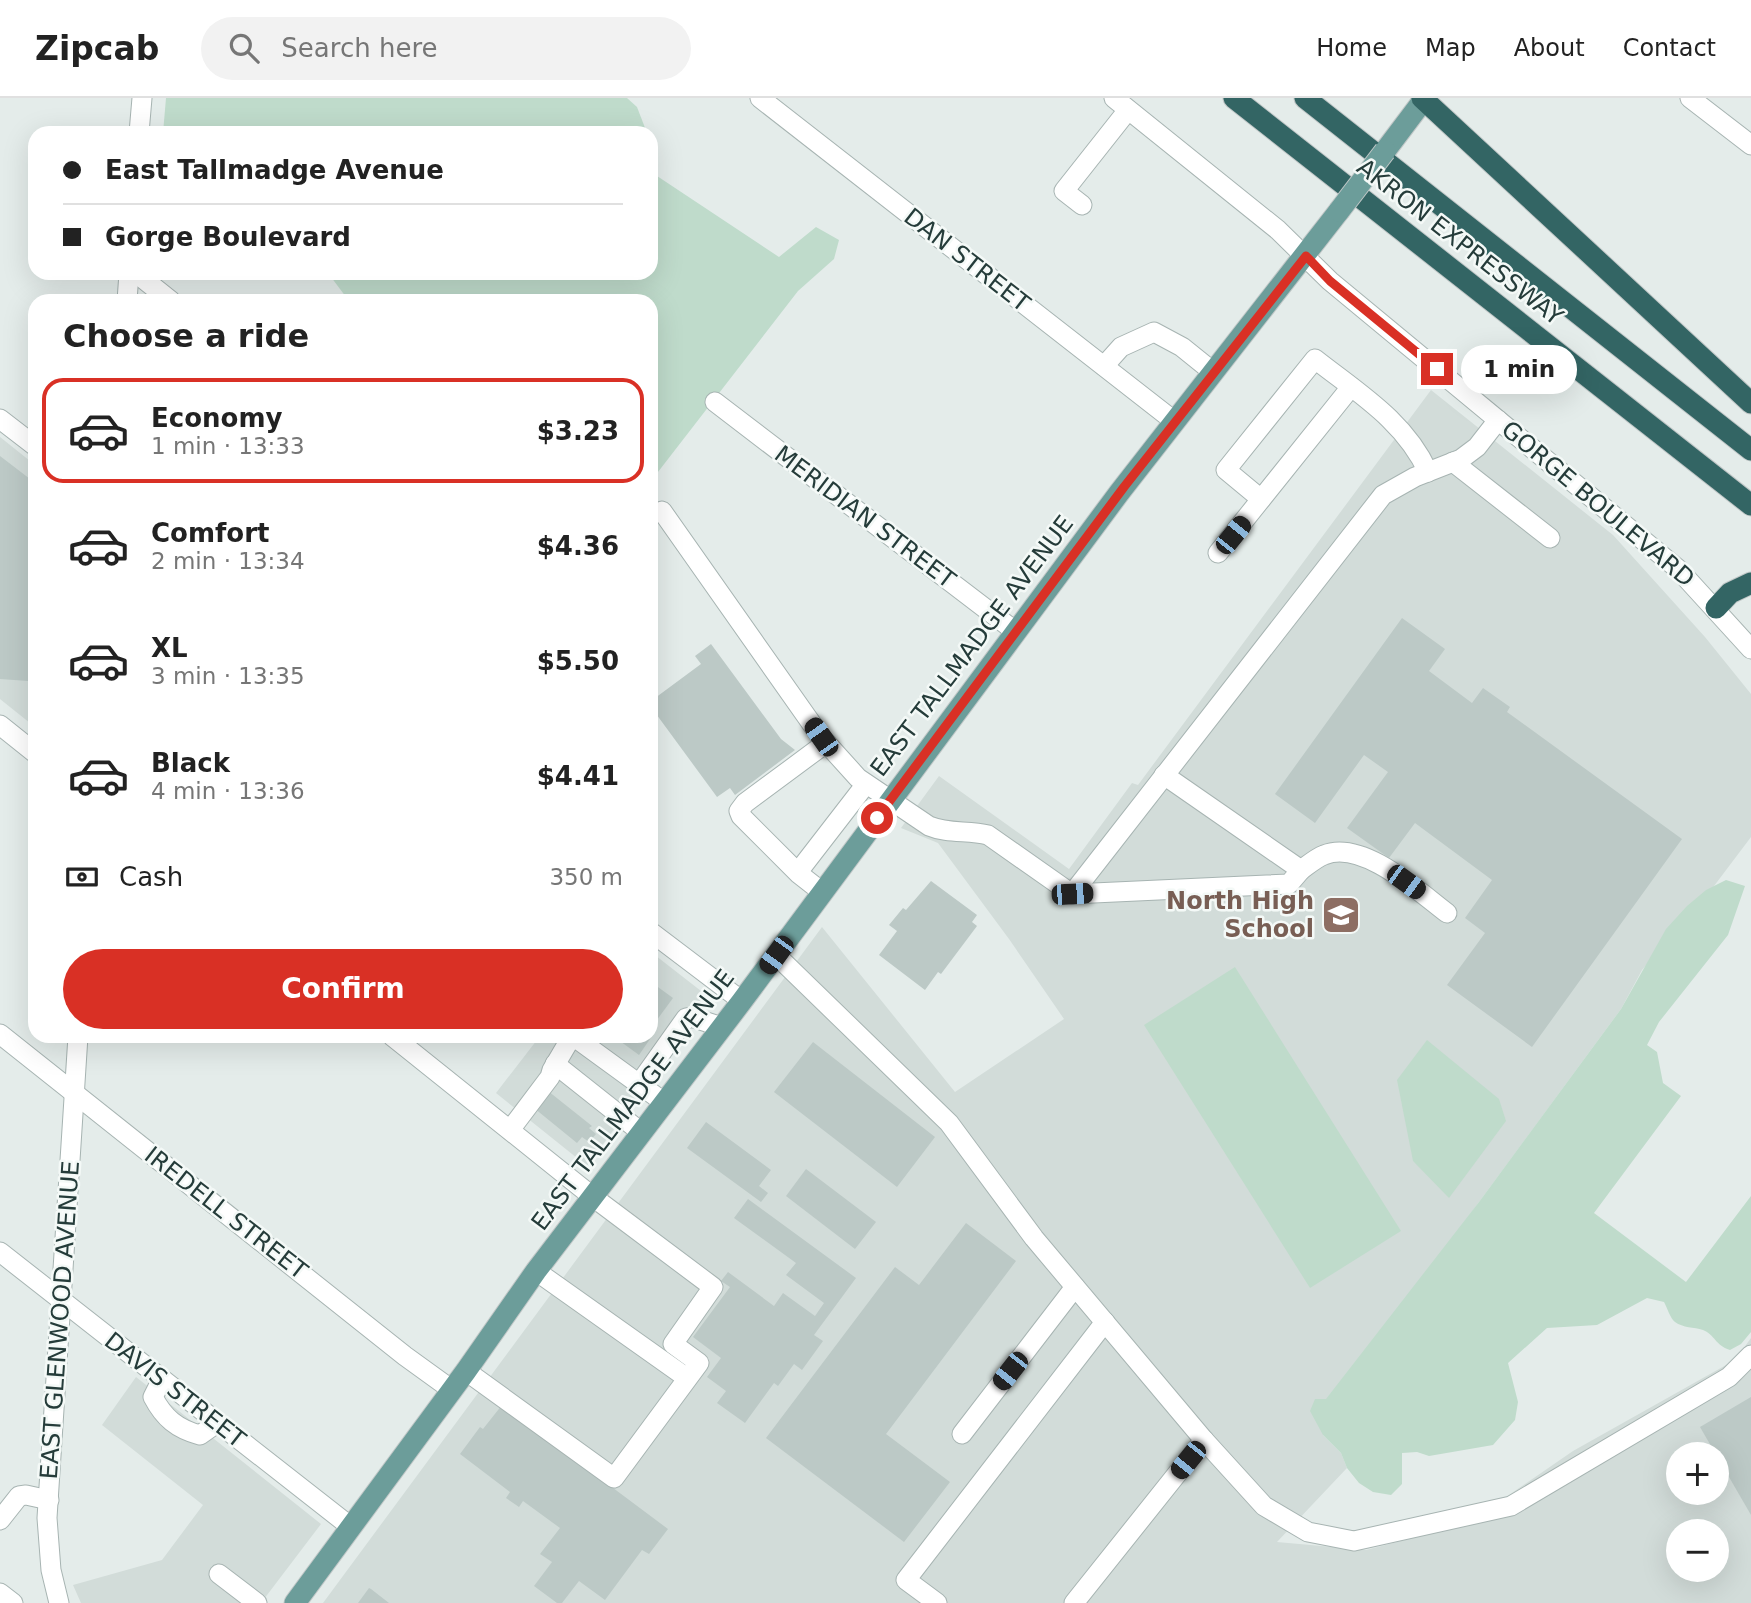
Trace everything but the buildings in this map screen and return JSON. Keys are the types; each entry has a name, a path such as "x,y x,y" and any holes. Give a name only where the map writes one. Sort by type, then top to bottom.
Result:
{"highway":[{"name":"AKRON EXPRESSWAY","path":"1234,98 1751,505"},
{"name":"AKRON EXPRESSWAY","path":"1305,98 1751,450"},
{"path":"1424,99 1751,403"},
{"path":"1716,608 1730,593 1751,583"}],"main road":[{"name":"EAST TALLMADGE AVENUE","path":"295,1603 467,1371 536,1271 742,1001 1174,421 1306,256 1424,99"}],"street":[{"path":"140,126 142,98"},
{"name":"DAN STREET","path":"760,98 1174,421"},
{"path":"1690,98 1751,145"},
{"path":"1082,205 1063,191 1121,104"},
{"name":"GORGE BOULEVARD","path":"1121,104 1279,230 1330,281 1678,569 1751,649"},
{"path":"145,280 163,294"},
{"path":"1104,366 1121,347 1154,332 1182,347 1213,372"},
{"path":"1261,499 1226,470 1315,359 1387,416 1410,439 1428,472"},
{"path":"1218,553 1351,387"},
{"name":"MERIDIAN STREET","path":"715,402 1016,632"},
{"path":"0,419 28,441"},
{"path":"1072,894 1383,495 1454,462 1476,447 1499,420"},
{"path":"1454,462 1550,538"},
{"path":"662,511 826,743 866,784 929,826 941,831 988,835 1072,894 1289,884 1301,870 1325,854 1355,853 1385,866 1447,913"},
{"path":"0,725 28,747"},
{"path":"822,892 797,872 739,811 826,743"},
{"path":"1164,775 1301,870"},
{"path":"797,872 866,784"},
{"path":"658,937 742,1001"},
{"path":"776,955 949,1123 1034,1238 1204,1440 1264,1506 1308,1532 1354,1541 1510,1506 1730,1377 1751,1355"},
{"path":"639,1084 686,1018 691,1017 722,1027"},
{"name":"IREDELL STREET","path":"0,1034 405,1356 452,1390"},
{"name":"EAST GLENWOOD AVENUE","path":"59,1603 51,1570 47,1518 78,1043"},
{"path":"401,1043 593,1197 713,1287 673,1344 699,1363 614,1478 467,1371"},
{"path":"510,1130 569,1043"},
{"path":"583,1043 665,1103"},
{"path":"553,1070 642,1133"},
{"name":"DAVIS STREET","path":"0,1252 351,1527"},
{"path":"536,1271 687,1378"},
{"path":"962,1434 1075,1287"},
{"path":"937,1603 906,1580 1105,1322"},
{"path":"162,1379 153,1397 172,1423 184,1431 200,1435 218,1423"},
{"path":"1074,1603 1204,1440"},
{"path":"0,1520 19,1496 49,1500"},
{"path":"219,1574 257,1603"},
{"path":"0,1593 13,1603"}],"shaded area":[{"path":"1431,390 1613,535 1705,637 1751,694 1751,837 1711,890 1642,970 1621,1009 1457,1232 1323,1435 1341,1453 1347,1468 1277,1542 1366,1550 1467,1524 1573,1451 1735,1360 1751,1338 1751,1603 323,1603 822,927 955,1092 1064,1019 938,843 901,828 939,776 1069,869 1132,783 1138,785"},
{"path":"0,437 28,459 28,721 0,699"},
{"path":"658,957 710,998 587,1166 496,1093 535,1043 658,1043"},
{"path":"136,1377 321,1524 261,1603 81,1603 73,1585 162,1560 203,1505 102,1425"}],"green space":[{"path":"166,98 627,98 637,107 644,126 164,126"},
{"path":"658,177 779,257 816,227 839,240 834,259 798,291 658,472 658,294 344,294 333,280 658,280"},
{"path":"1726,880 1745,886 1728,935 1659,1022 1647,1045 1657,1052 1663,1083 1681,1096 1594,1213 1686,1282 1751,1196 1751,1332 1741,1344 1730,1350 1703,1330 1675,1322 1664,1302 1647,1298 1597,1325 1547,1328 1508,1363 1518,1402 1515,1420 1493,1445 1429,1456 1417,1452 1402,1453 1402,1484 1391,1495 1373,1492 1359,1483 1347,1468 1341,1453 1323,1435 1310,1411 1315,1399 1326,1399 1479,1202 1621,1009 1666,929 1706,890"},
{"path":"1235,967 1401,1231 1310,1288 1144,1025"},
{"path":"1427,1040 1499,1099 1506,1121 1449,1198 1413,1161 1397,1080"}],"place":[{"name":"North High School","path":"1341,915"}],"route":[{"path":"877,818 1174,421 1306,256 1330,281 1437,369"}]}
